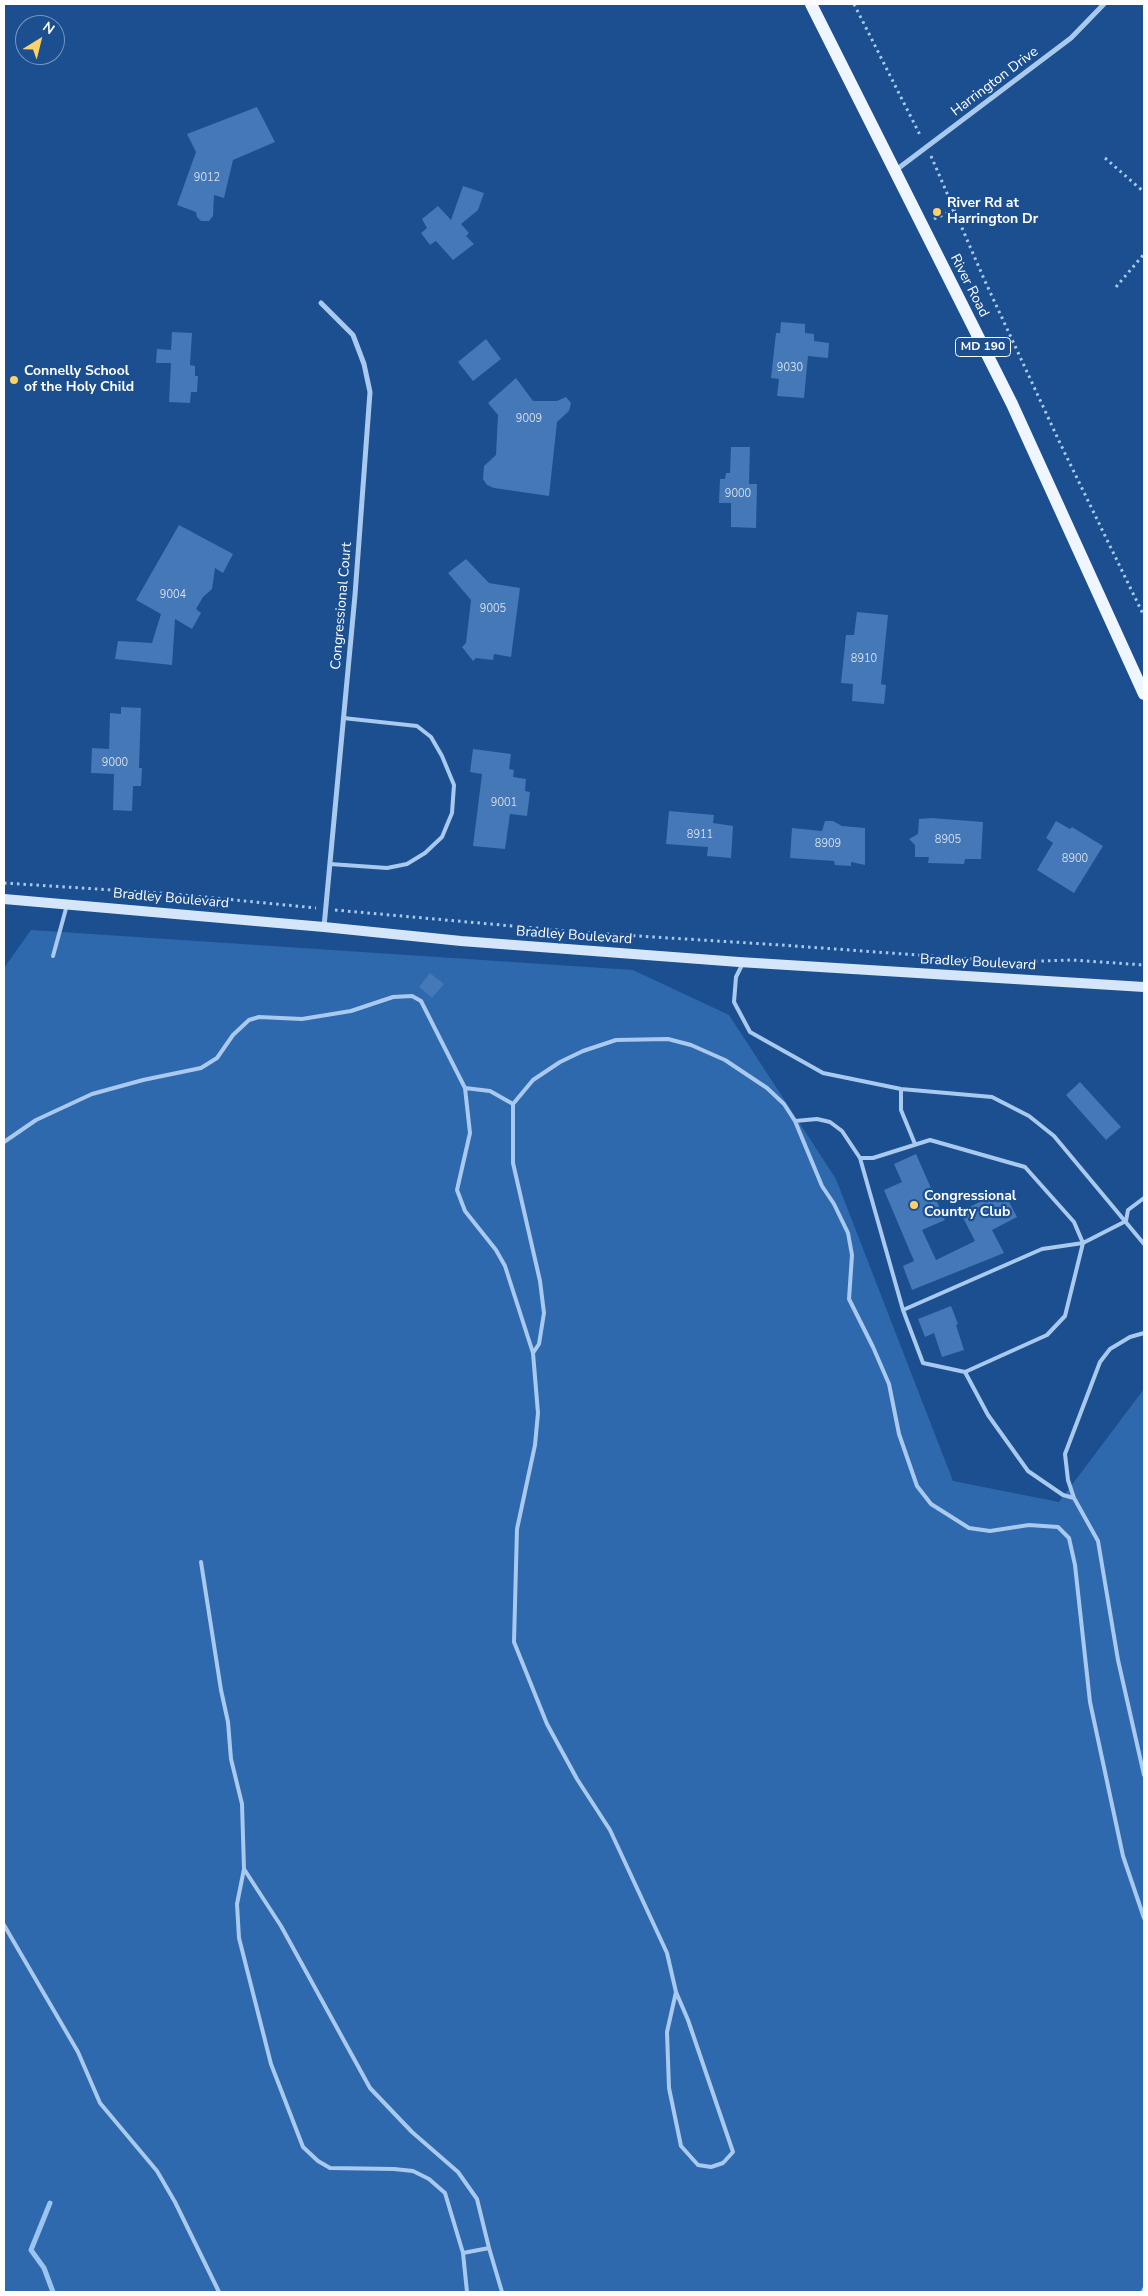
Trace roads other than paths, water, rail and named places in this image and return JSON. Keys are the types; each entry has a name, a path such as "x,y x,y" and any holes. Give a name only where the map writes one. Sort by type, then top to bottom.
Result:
{"main road":[{"name":"River Road","path":"811,4 1012,404 1144,694"},
{"name":"Bradley Boulevard","path":"4,899 68,903 461,941 743,963 1144,987"}],"street":[{"name":"Harrington Drive","path":"894,172 1072,38 1104,4"},
{"name":"Congressional Court","path":"321,304 353,335 364,364 370,392 355,595 324,927"}],"lane":[{"path":"330,864 387,868 408,864 425,853 442,838 452,813 454,785 442,756 431,737 417,726 343,718"},
{"path":"53,956 68,903"},
{"path":"743,963 736,977 734,1002 750,1032 824,1073 901,1089 992,1097 1029,1116 1054,1136 1144,1244"},
{"path":"4,1142 36,1120 92,1094 143,1080 201,1068 217,1058 233,1035 249,1020 259,1017 302,1018 351,1011 392,997 412,996 422,1001 465,1088 470,1133 457,1190 465,1211 496,1250 505,1266 534,1354 538,1413 535,1445 517,1529 514,1642 547,1724 581,1787 610,1830 667,1953 676,1992 688,2020 733,2152 723,2163 711,2167 698,2165 681,2146 671,2097 667,2032 676,1992"},
{"path":"534,1354 539,1344 544,1313 540,1281 513,1163 512,1104 533,1080 560,1062 616,1040 653,1038 691,1045 725,1060 766,1088 784,1104 795,1121 822,1186 834,1204 848,1233 852,1255 849,1298 873,1346 889,1384 899,1434 917,1486 931,1504 969,1528 990,1531 1029,1525 1058,1527 1069,1538 1076,1574 1090,1702 1123,1856 1144,1918"},
{"path":"465,1088 490,1092 512,1104"},
{"path":"901,1089 901,1110 915,1144"},
{"path":"795,1121 817,1120 830,1122 842,1131 860,1158 903,1310 923,1363 965,1372 1047,1335 1065,1316 1083,1243 1074,1222 1025,1167 930,1140 874,1158 860,1158"},
{"path":"1126,1221 1128,1210 1144,1198"},
{"path":"903,1310 1042,1249 1083,1243 1126,1221"},
{"path":"1144,1333 1130,1337 1110,1349 1100,1362 1065,1454 1068,1480 1074,1498 1098,1541 1118,1660 1144,1775"},
{"path":"965,1372 988,1415 1028,1471 1063,1495 1074,1498"},
{"path":"201,1562 221,1690 228,1722 231,1759 242,1804 244,1869 237,1904 239,1938 271,2064 302,2146 318,2161 330,2168 394,2168 413,2171 430,2179 445,2193 463,2252 467,2292"},
{"path":"244,1869 281,1926 370,2088 412,2132 458,2172 476,2199 502,2292"},
{"path":"4,1925 78,2052 100,2103 117,2126 157,2171 175,2202 219,2292"},
{"path":"463,2252 489,2248"}],"waterway":[{"path":"50,2203 31,2250 44,2268 53,2292"}],"place":[{"name":"River Rd at Harrington Dr","path":"937,212"},
{"name":"Connelly School of the Holy Child","path":"14,380"},
{"name":"Congressional Country Club","path":"914,1205"}]}
